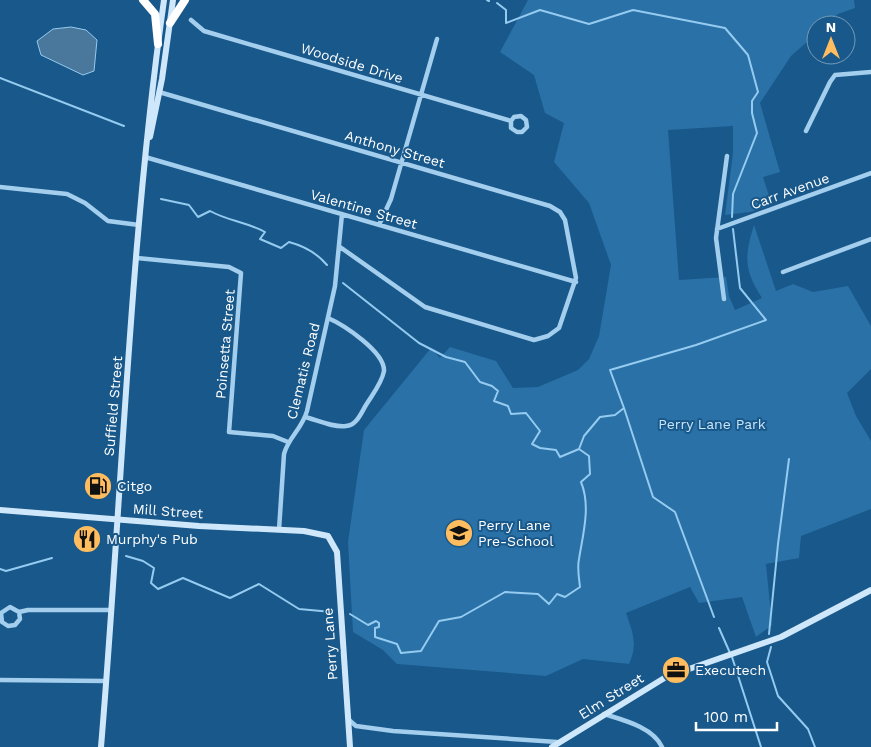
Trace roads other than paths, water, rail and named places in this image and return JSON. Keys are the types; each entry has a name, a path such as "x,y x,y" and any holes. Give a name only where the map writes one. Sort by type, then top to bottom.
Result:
{"highway":[{"path":"143,0 155,14 158,44"},
{"path":"170,23 185,0"}],"main road":[{"name":"Suffield Street","path":"101,747 116,520 139,225 151,90 164,0"},
{"name":"Suffield Street","path":"145,157 160,92 173,0"},
{"name":"Mill Street","path":"0,510 116,520 317,532 332,539"},
{"name":"Perry Lane","path":"332,539 338,559 350,747"},
{"name":"Elm Street","path":"552,747 666,677 781,638 871,590"}],"street":[{"name":"Woodside Drive","path":"191,20 204,31 511,121"},
{"path":"379,225 389,206 437,39"},
{"path":"806,132 832,78 837,75 871,72"},
{"name":"Anthony Street","path":"151,90 402,162 557,209 567,225 576,270 576,282"},
{"path":"724,299 718,265 717,229 727,156"},
{"name":"Valentine Street","path":"145,157 576,282"},
{"name":"Carr Avenue","path":"717,229 871,173"},
{"path":"0,187 68,194 85,202 108,221 139,225"},
{"name":"Clematis Road","path":"279,530 284,454 288,442 302,426 305,417 335,286 342,214"},
{"path":"783,272 871,239"},
{"path":"340,247 425,307 527,339 541,339 560,328 576,282"},
{"name":"Poinsetta Street","path":"137,258 229,267 240,272 241,286 229,432 273,436 288,442"},
{"path":"305,417 341,426 351,424 358,418 383,373 383,364 379,356 347,328 328,318"},
{"path":"19,612 20,620 15,625 8,626 2,622 1,615 5,609 12,607 19,612 28,610 111,610"},
{"path":"0,680 106,681"},
{"path":"604,714 647,732 656,738 662,747"},
{"path":"349,720 356,726 393,731 558,742"}],"waterway":[{"path":"497,3 506,10 506,23 540,10 589,24 633,10 725,28 748,55 758,92 752,101 752,113 757,133 733,194 732,217"},
{"path":"0,78 124,126"},
{"path":"161,199 189,205 198,217 210,211 251,226 265,232 260,239 281,248 289,242 300,246 315,254 327,265"},
{"path":"624,408 610,370 696,345 766,320 740,288 733,229"},
{"path":"343,283 419,343 446,357 465,362 480,382 492,386 498,391 494,401 508,406 511,414 526,413 540,431 532,444 540,448 556,450 560,457 579,449 584,436 600,417 615,415 624,408 653,497 675,512 714,617"},
{"path":"350,614 368,625 376,621 379,623 379,627 375,628 375,637 397,644 401,653 421,651 439,621 461,617 505,592 538,594 549,604 557,594 565,597 580,587 578,562 586,510 581,482 590,474 589,456 579,449"},
{"path":"769,634 789,459"},
{"path":"126,556 143,561 154,568 151,583 158,589 183,578 230,598 259,584 299,609 332,612"},
{"path":"0,569 6,571 52,558"},
{"path":"719,628 730,653"},
{"path":"771,647 767,662 778,696 808,729 815,747"},
{"path":"732,657 761,747"}],"place":[{"name":"Citgo","path":"98,486"},
{"name":"Perry Lane Pre-School","path":"459,533"},
{"name":"Murphy's Pub","path":"87,539"},
{"name":"Executech","path":"676,670"}],"park label":[{"name":"Perry Lane Park","path":"712,424"}]}
